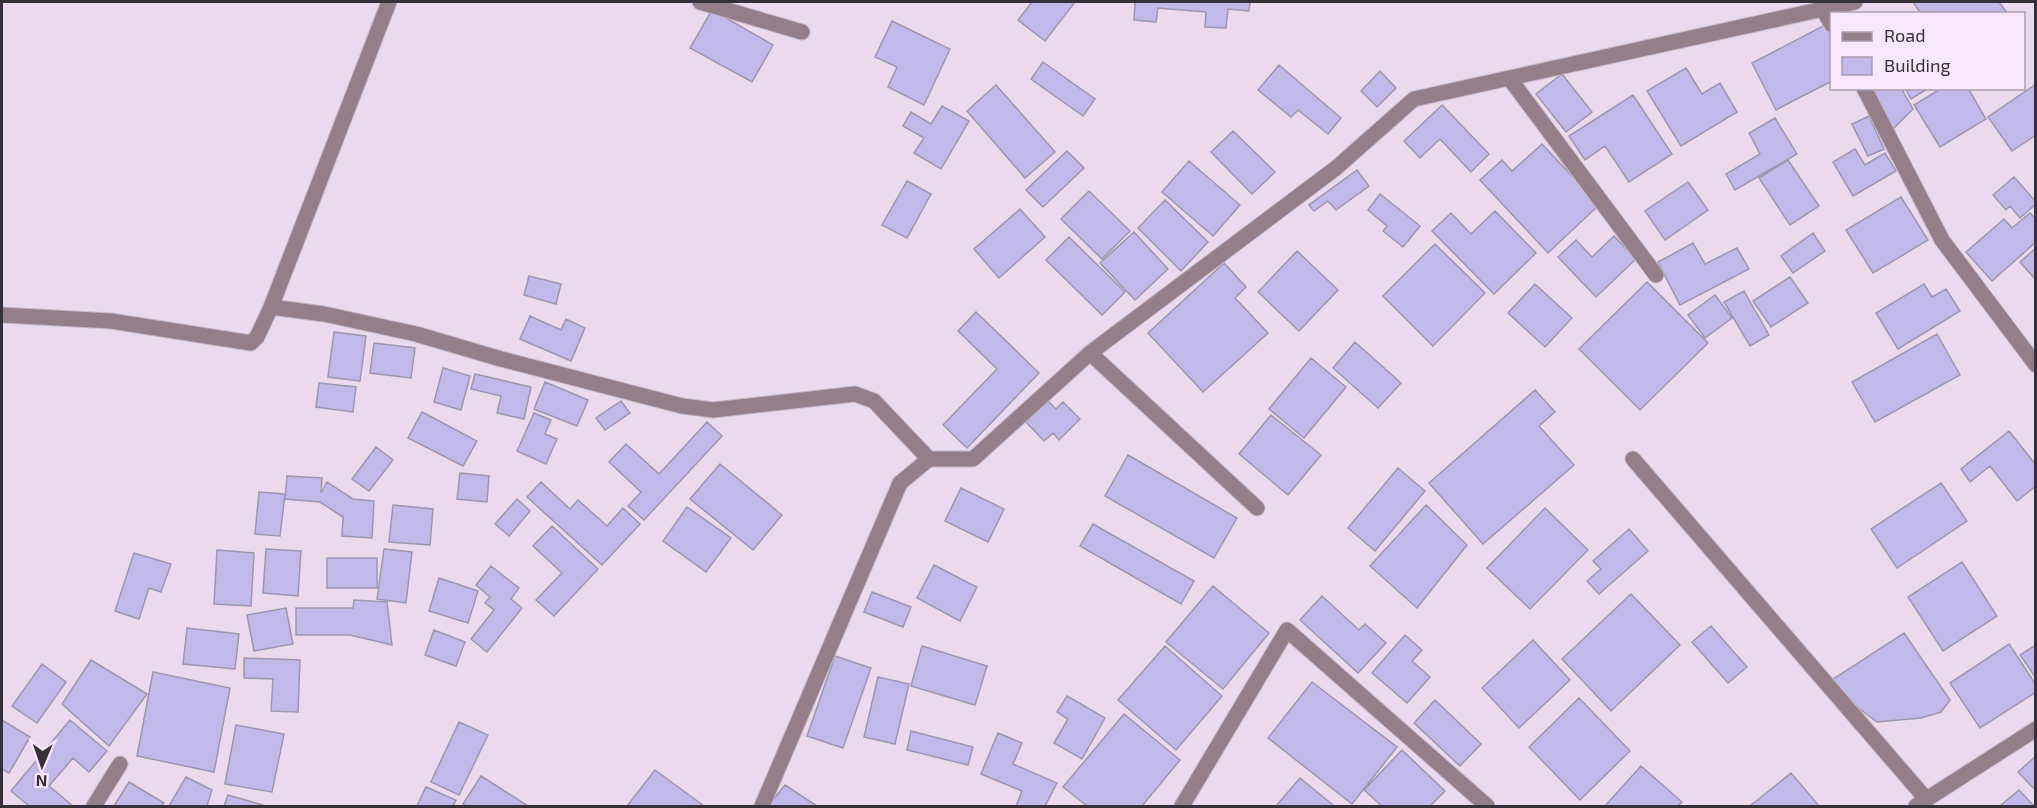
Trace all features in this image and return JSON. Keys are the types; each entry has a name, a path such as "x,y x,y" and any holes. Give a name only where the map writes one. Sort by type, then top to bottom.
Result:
{"street":[{"path":"2,315 111,321 251,343 257,337 271,307 389,2"},
{"path":"700,2 802,32"},
{"path":"762,807 900,483 929,459 973,459 1090,353 1336,168 1414,99 1855,2"},
{"path":"1822,8 1830,22"},
{"path":"1510,79 1656,275"},
{"path":"1865,90 1942,240 2036,365"},
{"path":"271,307 324,315 416,334 501,359 682,406 713,410 855,394 874,401 929,459"},
{"path":"1090,353 1257,508"},
{"path":"1633,459 1921,803 2036,729"},
{"path":"1182,807 1287,630 1487,807"},
{"path":"94,807 120,764"}],"building":[{"path":"1032,2 1075,2 1045,41 1018,20"},
{"path":"1135,2 1250,2 1249,11 1228,9 1226,28 1205,27 1206,12 1158,8 1156,22 1134,20"},
{"path":"1913,2 1999,2 2006,12 1920,12"},
{"path":"712,10 773,45 752,82 690,48"},
{"path":"892,21 950,49 924,105 888,87 897,67 875,57"},
{"path":"1827,24 1830,29 1830,82 1776,110 1752,63"},
{"path":"1043,62 1095,99 1083,116 1031,79"},
{"path":"1279,65 1341,118 1328,134 1298,110 1291,117 1258,90"},
{"path":"1686,68 1702,94 1720,83 1737,112 1681,146 1647,91"},
{"path":"1380,71 1396,88 1377,107 1361,91"},
{"path":"1562,74 1592,112 1566,132 1536,94"},
{"path":"2036,84 2036,135 2012,151 1988,117"},
{"path":"996,85 1055,152 1025,178 967,111"},
{"path":"1866,90 1902,90 1913,109 1889,133"},
{"path":"1906,90 1926,90 1911,99"},
{"path":"1939,90 1969,90 1986,119 1940,147 1914,105"},
{"path":"1633,95 1672,154 1629,182 1605,146 1585,160 1569,136"},
{"path":"1442,105 1489,154 1471,172 1440,139 1420,158 1404,141"},
{"path":"942,106 969,121 941,169 914,153 924,138 903,126 911,112 931,124"},
{"path":"1869,116 1884,149 1868,156 1852,124"},
{"path":"1775,118 1797,154 1735,190 1726,174 1760,154 1749,133"},
{"path":"1233,131 1275,172 1252,194 1211,152"},
{"path":"1542,144 1599,205 1548,253 1480,180 1502,160 1512,171"},
{"path":"1855,149 1865,165 1885,153 1896,171 1853,196 1833,162"},
{"path":"1067,151 1084,168 1043,207 1026,190"},
{"path":"1788,160 1819,206 1790,225 1759,178"},
{"path":"1189,161 1240,205 1213,236 1162,192"},
{"path":"1357,170 1369,186 1336,210 1328,201 1314,211 1309,205"},
{"path":"2014,177 2036,202 2020,218 2010,206 2006,210 1993,195"},
{"path":"907,181 931,194 907,238 882,225"},
{"path":"1688,182 1708,210 1665,240 1645,211"},
{"path":"1089,191 1130,231 1102,259 1061,219"},
{"path":"1380,194 1420,226 1403,247 1383,231 1387,226 1368,210"},
{"path":"1901,197 1928,240 1873,273 1846,230"},
{"path":"1165,200 1208,242 1181,271 1138,228"},
{"path":"1020,209 1045,237 999,278 974,249"},
{"path":"1495,211 1536,253 1494,294 1432,231 1451,213 1471,234"},
{"path":"2030,213 2036,219 2036,242 1992,281 1966,252 2004,219 2012,228"},
{"path":"1134,232 1168,269 1135,300 1100,263"},
{"path":"1813,233 1825,251 1793,273 1781,256"},
{"path":"1614,236 1636,259 1596,297 1558,257 1576,240 1592,257"},
{"path":"1069,237 1125,292 1102,315 1046,260"},
{"path":"1693,243 1705,264 1737,248 1749,269 1680,305 1658,262"},
{"path":"1435,244 1485,293 1433,346 1383,296"},
{"path":"2036,248 2036,280 2020,262"},
{"path":"1297,251 1338,290 1299,331 1258,292"},
{"path":"1224,263 1246,287 1235,298 1268,333 1203,392 1148,333"},
{"path":"529,276 561,284 556,304 524,295"},
{"path":"1790,277 1808,303 1771,327 1753,301"},
{"path":"1647,282 1708,343 1640,410 1579,349"},
{"path":"1535,284 1572,318 1545,347 1508,313"},
{"path":"1924,284 1932,297 1946,289 1960,311 1898,349 1876,313"},
{"path":"1744,291 1769,335 1750,346 1724,302"},
{"path":"1715,295 1732,318 1705,338 1688,315"},
{"path":"976,312 1039,373 967,448 943,425 997,369 958,331"},
{"path":"530,316 561,330 566,319 585,328 571,361 520,339"},
{"path":"334,332 366,336 360,381 328,377"},
{"path":"1937,334 1960,375 1875,422 1852,382"},
{"path":"1355,342 1401,383 1378,408 1333,368"},
{"path":"374,343 415,348 411,378 370,373"},
{"path":"1311,358 1346,387 1304,438 1269,409"},
{"path":"443,368 470,376 461,410 434,402"},
{"path":"475,374 531,387 524,419 497,413 501,396 471,389"},
{"path":"545,382 588,400 577,426 534,409"},
{"path":"319,383 356,387 353,412 316,407"},
{"path":"1535,390 1555,412 1539,426 1574,465 1483,544 1429,483"},
{"path":"621,401 630,413 605,430 596,418"},
{"path":"1048,401 1056,409 1063,402 1080,419 1059,440 1053,433 1044,441 1026,422"},
{"path":"422,412 477,441 463,466 408,438"},
{"path":"534,413 551,420 545,434 557,439 546,464 517,451"},
{"path":"1271,415 1321,455 1288,495 1239,454"},
{"path":"707,422 722,436 644,520 628,506 641,492 609,462 626,444 659,474"},
{"path":"2009,431 2036,465 2036,486 2017,501 1990,466 1970,482 1961,469"},
{"path":"376,447 393,460 369,491 352,479"},
{"path":"1128,455 1237,518 1214,558 1105,496"},
{"path":"720,464 782,515 753,550 690,499"},
{"path":"1398,468 1425,491 1375,551 1348,528"},
{"path":"460,473 489,476 487,502 457,499"},
{"path":"287,476 322,478 321,493 327,482 353,499 374,501 372,538 342,536 343,517 320,502 285,499"},
{"path":"541,482 570,509 578,500 607,526 623,508 640,524 602,565 527,497"},
{"path":"1941,483 1967,521 1897,568 1871,529"},
{"path":"961,488 1004,509 988,542 945,521"},
{"path":"259,492 285,494 280,536 255,534"},
{"path":"517,499 530,511 509,536 495,524"},
{"path":"393,505 433,509 430,545 389,542"},
{"path":"1426,505 1467,545 1417,608 1370,566"},
{"path":"687,507 731,538 706,572 663,541"},
{"path":"1545,508 1588,550 1530,609 1487,568"},
{"path":"1093,524 1194,581 1181,604 1080,546"},
{"path":"552,526 598,569 554,616 536,600 562,573 533,546"},
{"path":"1629,529 1648,551 1599,594 1587,581 1601,569 1593,561"},
{"path":"266,549 301,551 298,596 263,593"},
{"path":"384,549 412,552 406,603 377,599"},
{"path":"217,550 254,553 251,606 214,604"},
{"path":"134,553 171,564 161,592 149,588 139,619 115,611"},
{"path":"327,558 377,558 377,588 327,588"},
{"path":"1962,562 1997,616 1943,651 1908,597"},
{"path":"934,565 977,587 960,621 917,598"},
{"path":"491,566 519,588 511,599 522,608 487,652 471,639 494,610 485,603 490,597 476,585"},
{"path":"439,578 478,591 468,623 429,611"},
{"path":"1213,586 1269,633 1223,689 1166,642"},
{"path":"872,592 911,607 903,627 864,612"},
{"path":"1631,594 1680,645 1611,711 1562,659"},
{"path":"1322,596 1359,630 1365,624 1386,643 1358,673 1300,620"},
{"path":"354,600 387,602 392,645 350,635 296,635 296,608 353,608"},
{"path":"286,608 293,644 254,651 247,615"},
{"path":"1711,626 1747,667 1728,683 1692,642"},
{"path":"187,628 239,634 235,669 183,664"},
{"path":"434,630 465,642 456,666 425,655"},
{"path":"1904,633 1950,700 1941,712 1921,718 1877,722 1852,703 1830,681"},
{"path":"1405,635 1422,650 1412,661 1430,677 1407,703 1372,673"},
{"path":"1533,640 1570,680 1519,728 1482,688"},
{"path":"2009,644 2036,685 2036,692 1980,728 1950,683"},
{"path":"2036,645 2036,678 2020,655"},
{"path":"922,646 987,666 975,705 911,686"},
{"path":"1165,646 1222,696 1176,750 1118,700"},
{"path":"835,656 871,668 843,748 807,736"},
{"path":"244,658 300,660 298,712 271,711 273,679 244,678"},
{"path":"91,660 147,694 109,746 62,704"},
{"path":"42,664 66,682 37,723 12,706"},
{"path":"153,672 230,688 214,772 137,756"},
{"path":"878,677 909,684 895,744 864,737"},
{"path":"1312,682 1397,747 1352,804 1268,738"},
{"path":"1067,696 1105,718 1082,759 1054,743 1068,719 1057,712"},
{"path":"1579,698 1630,751 1580,800 1529,747"},
{"path":"1435,700 1481,744 1460,766 1414,723"},
{"path":"1124,714 1180,760 1142,806 1087,806 1063,787"},
{"path":"2,720 30,737 9,773 2,769"},
{"path":"70,720 107,751 89,772 73,758 49,786 73,806 29,806 11,791"},
{"path":"459,722 488,735 459,795 431,782"},
{"path":"236,725 284,734 272,792 225,784"},
{"path":"911,731 973,747 968,765 907,750"},
{"path":"998,733 1022,743 1013,764 1057,783 1045,806 1016,806 1022,791 981,774"},
{"path":"1402,750 1445,791 1430,806 1382,806 1364,790"},
{"path":"2036,756 2036,791 2018,772"},
{"path":"1641,766 1682,802 1678,806 1605,806"},
{"path":"655,770 704,806 627,806"},
{"path":"1791,773 1819,806 1750,806"},
{"path":"481,776 528,806 467,806 463,804"},
{"path":"186,777 212,790 207,806 169,806"},
{"path":"1300,778 1333,805 1276,806"},
{"path":"129,782 164,803 161,806 114,806"},
{"path":"785,785 817,806 768,806"},
{"path":"426,787 456,800 453,806 417,806"},
{"path":"2019,790 2034,806 2000,806"},
{"path":"228,795 266,806 224,806"}]}
